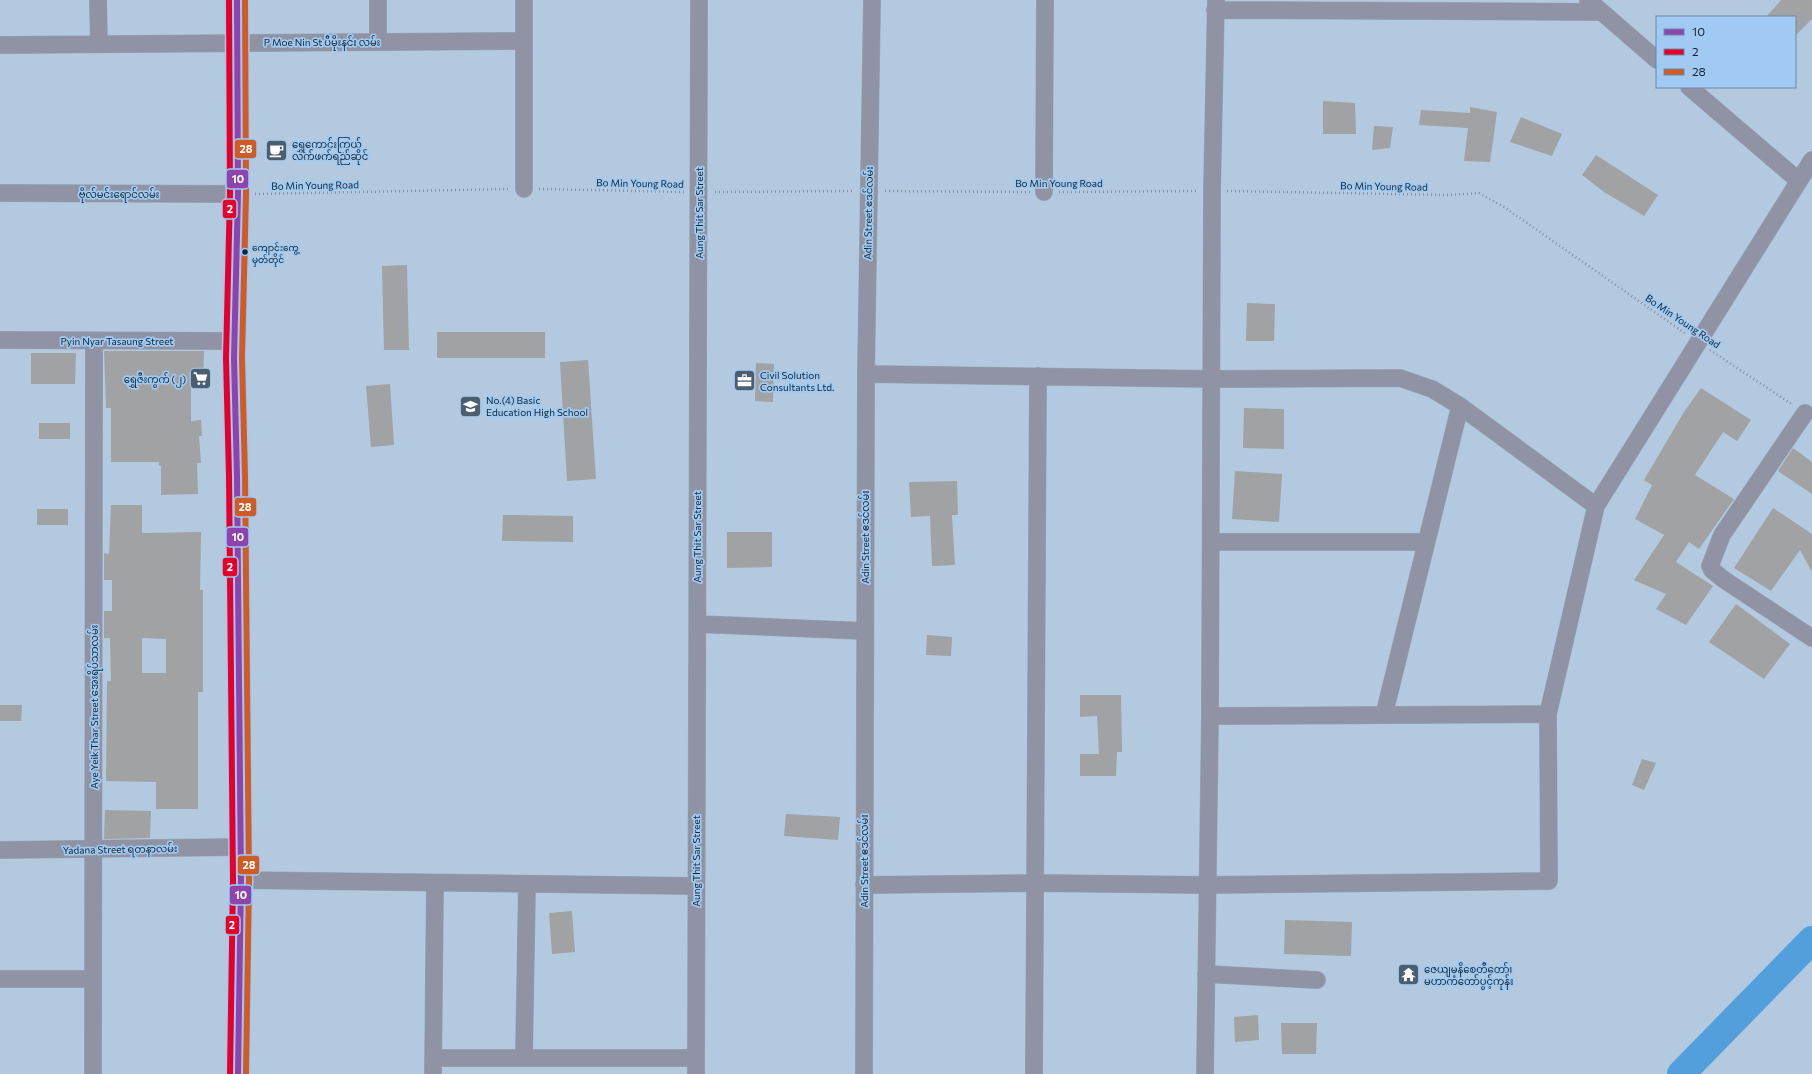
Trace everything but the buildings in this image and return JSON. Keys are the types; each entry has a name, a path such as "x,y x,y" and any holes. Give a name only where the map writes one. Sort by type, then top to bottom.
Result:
{"main road":[{"path":"237,0 238,194 234,341 237,476 240,847 238,1074"}],"street":[{"path":"98,0 99,44"},
{"path":"378,0 378,42"},
{"path":"524,0 524,189"},
{"name":"Aung Thit Sar Street","path":"696,1066 699,0"},
{"name":"Adin Street ဧဒင်လမ်း","path":"864,1074 866,374 872,0"},
{"path":"1044,192 1046,0"},
{"path":"1588,0 1656,59"},
{"path":"1205,1074 1212,542 1212,190 1215,5 1601,12"},
{"name":"P Moe Nin St ပီမိုးနင်း လမ်း","path":"0,45 523,41"},
{"path":"1690,88 1799,181"},
{"path":"864,885 1035,883 1207,885 1549,881 1548,714 1596,506 1812,160"},
{"name":"ဗိုလ်မင်းရောင်လမ်း","path":"0,193 238,194"},
{"name":"Pyin Nyar Tasaung Street","path":"0,340 234,341"},
{"name":"Aye Yeik Thar Street အေးရိပ်သာလမ်း","path":"93,1074 94,341"},
{"path":"866,374 1212,379 1400,378 1432,389 1460,406 1596,506"},
{"path":"1034,1074 1038,376"},
{"path":"1384,715 1460,406"},
{"path":"1805,413 1722,535 1710,566 1712,570 1723,579 1812,638"},
{"path":"1212,542 1426,542"},
{"path":"697,624 865,631"},
{"path":"1210,716 1548,714"},
{"name":"Yadana Street ရတနာလမ်း","path":"0,850 240,847"},
{"path":"240,880 696,886"},
{"path":"435,883 434,1066 524,1058 696,1066"},
{"path":"524,1058 527,884"},
{"path":"1206,974 1317,980"},
{"path":"0,979 93,979"}],"path":[{"name":"Bo Min Young Road","path":"238,194 524,189 699,192 1044,192 1212,190 1448,195 1479,193 1504,207 1699,343 1805,413"}],"waterway":[{"path":"1681,1074 1812,940"}],"transit line":[{"name":"2","path":"229,0 230,194 226,358 229,476 233,880 230,1074"},
{"name":"10","path":"237,0 238,194 234,358 237,476 241,880 238,1074"},
{"name":"28","path":"245,0 246,194 242,358 245,476 249,880 246,1074"}],"place":[{"name":"ရွှေကောင်းကြွယ် လက်ဖက်ရည်ဆိုင်","path":"276,150"},
{"name":"ကျောင်းကွေ့ မှတ်တိုင်","path":"245,252"},
{"name":"ရွှေဇီးကွက် (၂)","path":"201,379"},
{"name":"Civil Solution Consultants Ltd.","path":"745,381"},
{"name":"No.(4) Basic Education High School","path":"471,406"},
{"name":"ဇေယျမုနိစေတီတော်၊ မဟာကံတော်ပွင့်ကုန်း","path":"1408,975"}]}
